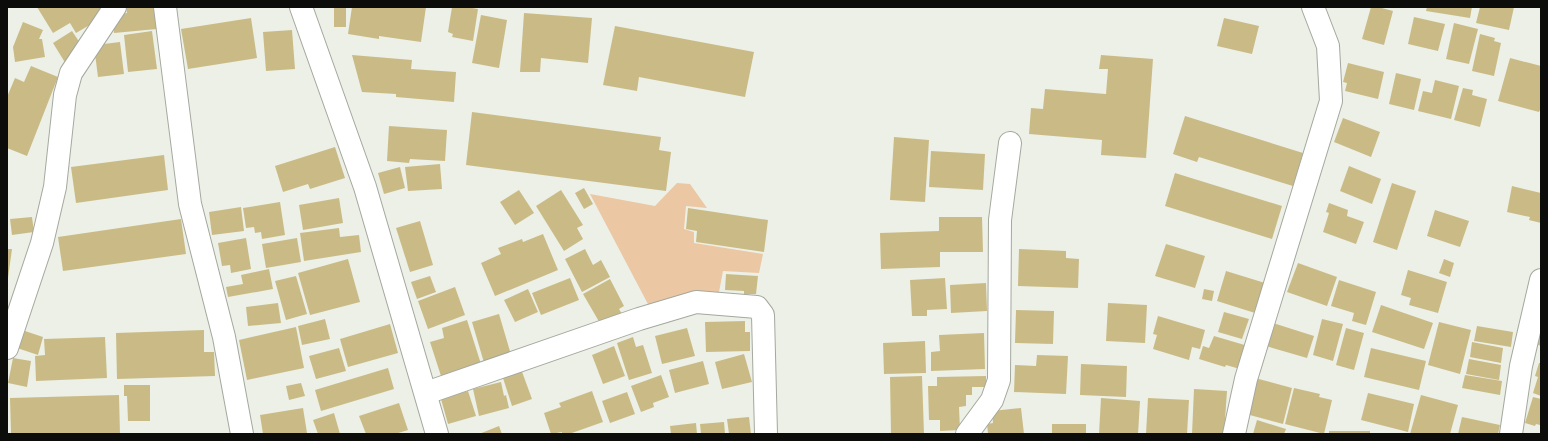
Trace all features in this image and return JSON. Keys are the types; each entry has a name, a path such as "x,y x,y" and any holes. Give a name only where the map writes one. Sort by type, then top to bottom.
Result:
{"street":[{"path":"7,348 42,243 55,187 65,95 72,73 115,7"},
{"path":"165,7 190,204 224,337 242,434"},
{"path":"301,7 365,187 437,434"},
{"path":"1234,434 1246,379 1331,101 1328,46 1313,7"},
{"path":"968,434 992,400 999,380 1000,220 1010,143"},
{"path":"1511,434 1521,366 1541,280"},
{"path":"426,393 639,318 696,302 757,307 763,315 766,434"}],"shaded area":[{"path":"677,183 690,184 707,208 686,206 684,229 694,232 694,243 763,254 759,273 723,271 719,292 694,291 649,306 590,194 655,206"}],"building":[{"path":"37,7 102,7 93,23 76,33 70,23 53,33"},
{"path":"126,7 154,7 157,29 114,33 113,22 119,21 118,14 127,13"},
{"path":"334,7 346,7 346,27 334,27"},
{"path":"352,7 426,7 421,42 379,36 379,39 348,34"},
{"path":"452,7 478,9 473,41 452,37 453,34 448,32"},
{"path":"1371,7 1378,7 1393,11 1384,45 1362,39"},
{"path":"1427,7 1472,7 1470,18 1426,11"},
{"path":"1480,7 1514,7 1509,30 1476,23"},
{"path":"524,13 592,18 588,63 541,58 540,72 520,72"},
{"path":"481,15 507,20 499,68 472,63"},
{"path":"1414,17 1445,24 1438,51 1408,44"},
{"path":"251,18 257,58 188,69 181,29"},
{"path":"1224,18 1259,26 1252,54 1217,46"},
{"path":"23,22 43,30 39,39 42,39 45,57 15,62 13,47"},
{"path":"1454,23 1478,29 1469,64 1446,59"},
{"path":"615,26 754,52 745,97 639,77 637,91 603,85"},
{"path":"292,30 295,69 266,71 263,32"},
{"path":"72,31 82,46 69,69 53,43"},
{"path":"152,31 157,69 128,72 124,35"},
{"path":"1480,34 1495,38 1494,41 1501,43 1494,76 1472,71"},
{"path":"120,42 124,74 98,77 95,54 104,44"},
{"path":"352,55 412,60 411,69 456,72 454,102 396,97 396,94 362,92"},
{"path":"1101,55 1153,59 1146,158 1101,155 1102,140 1029,134 1031,108 1043,109 1045,89 1106,94 1108,69 1099,69"},
{"path":"1510,58 1541,66 1541,108 1539,112 1498,101"},
{"path":"1348,63 1384,72 1378,99 1345,91 1347,83 1343,82"},
{"path":"31,66 58,77 27,156 7,148 7,97 15,78 24,82"},
{"path":"1396,73 1421,79 1414,110 1389,104"},
{"path":"1435,80 1459,86 1451,119 1418,111 1423,91 1432,93"},
{"path":"1463,88 1473,90 1472,95 1487,99 1480,127 1454,120"},
{"path":"472,112 661,137 659,150 671,152 666,191 466,165"},
{"path":"1185,116 1303,153 1293,186 1199,157 1197,162 1173,154"},
{"path":"1343,118 1380,132 1371,157 1334,142"},
{"path":"389,126 447,130 445,161 410,159 409,163 387,161"},
{"path":"894,137 929,140 925,202 890,200"},
{"path":"335,147 345,178 310,189 308,184 283,192 275,166"},
{"path":"931,151 985,154 983,190 929,187"},
{"path":"164,155 168,190 76,203 71,167"},
{"path":"440,164 442,189 408,191 405,167"},
{"path":"1349,166 1381,179 1372,204 1340,191"},
{"path":"400,167 405,188 384,194 378,173"},
{"path":"1175,173 1282,206 1272,239 1165,206"},
{"path":"1392,183 1416,191 1397,250 1373,242"},
{"path":"1512,186 1541,193 1541,223 1529,220 1530,217 1507,212"},
{"path":"584,188 593,204 584,209 575,193"},
{"path":"519,190 534,213 515,225 500,202"},
{"path":"561,190 583,225 577,228 583,239 564,251 536,206"},
{"path":"339,198 343,223 303,230 299,205"},
{"path":"280,202 285,235 262,239 261,232 255,233 254,227 246,228 243,208"},
{"path":"1329,203 1348,210 1347,216 1364,222 1356,244 1323,232 1329,213 1326,212"},
{"path":"241,207 244,231 212,235 209,212"},
{"path":"688,208 768,220 764,252 696,242 697,231 686,229"},
{"path":"1435,210 1469,221 1460,247 1427,236"},
{"path":"32,217 34,232 12,235 10,219"},
{"path":"939,217 982,217 983,252 940,252 940,267 881,269 880,233 939,231"},
{"path":"181,219 186,254 63,271 58,237"},
{"path":"420,221 433,265 410,272 396,228"},
{"path":"339,228 340,237 359,235 361,252 304,261 300,233"},
{"path":"543,234 558,270 495,296 481,263 501,254 498,248 522,239 523,242"},
{"path":"246,238 251,269 231,273 230,265 222,266 218,243"},
{"path":"297,238 301,262 266,268 262,244"},
{"path":"1166,244 1205,256 1195,288 1155,276"},
{"path":"7,249 12,249 8,278 7,278"},
{"path":"585,249 593,265 601,260 610,277 582,292 565,259"},
{"path":"1019,249 1066,251 1066,258 1079,259 1078,288 1018,286"},
{"path":"348,259 360,302 310,315 298,273"},
{"path":"1444,259 1454,263 1450,277 1439,273"},
{"path":"1298,263 1337,277 1327,306 1287,292"},
{"path":"269,269 273,289 228,297 226,287 243,284 241,275"},
{"path":"1408,270 1447,282 1438,313 1409,305 1411,298 1401,295"},
{"path":"1226,271 1265,283 1255,313 1217,301"},
{"path":"726,274 758,276 756,294 744,294 744,291 725,290"},
{"path":"296,276 307,314 286,320 275,281"},
{"path":"430,276 436,292 417,299 411,282"},
{"path":"570,278 579,300 541,315 532,293"},
{"path":"945,278 947,309 927,310 927,316 912,316 910,280"},
{"path":"610,279 624,306 619,309 622,314 601,325 583,294"},
{"path":"1339,280 1376,292 1366,325 1352,321 1354,313 1331,306"},
{"path":"986,283 987,311 951,313 950,285"},
{"path":"455,287 465,315 428,329 418,301"},
{"path":"528,289 538,312 515,322 504,300"},
{"path":"1204,289 1214,291 1212,301 1202,299"},
{"path":"278,303 281,323 248,326 246,307"},
{"path":"1108,303 1147,305 1145,343 1106,341"},
{"path":"1381,305 1433,323 1424,349 1372,332"},
{"path":"1016,310 1054,311 1053,344 1015,343"},
{"path":"1224,312 1249,319 1242,339 1218,332"},
{"path":"499,314 512,358 485,366 472,322"},
{"path":"1158,316 1205,330 1200,349 1192,347 1189,360 1153,349 1157,335 1153,334"},
{"path":"325,319 330,339 302,345 298,326"},
{"path":"1322,319 1343,324 1333,361 1313,355"},
{"path":"467,320 481,364 441,376 430,342 444,338 442,328"},
{"path":"745,321 745,332 750,332 750,351 706,352 705,322"},
{"path":"1439,322 1471,330 1460,374 1428,365"},
{"path":"1273,323 1314,336 1307,358 1266,346"},
{"path":"390,324 398,353 348,367 340,339"},
{"path":"1477,326 1513,332 1511,347 1474,341"},
{"path":"296,327 304,368 247,380 239,340"},
{"path":"1541,327 1541,346 1536,344"},
{"path":"687,328 695,356 662,364 655,336"},
{"path":"1346,328 1364,333 1354,370 1336,365"},
{"path":"22,330 43,337 38,355 17,348"},
{"path":"204,330 204,352 214,352 215,376 117,379 116,333"},
{"path":"984,333 985,369 931,371 931,352 940,351 939,335"},
{"path":"1214,336 1248,346 1240,369 1226,365 1225,367 1199,359 1203,346 1209,348"},
{"path":"105,337 107,378 36,381 35,356 45,355 44,339"},
{"path":"633,337 636,347 643,345 652,373 629,380 617,343"},
{"path":"925,341 926,373 884,374 883,343"},
{"path":"1472,342 1503,348 1501,363 1470,357"},
{"path":"614,346 625,376 603,384 592,355"},
{"path":"339,348 346,371 316,379 309,356"},
{"path":"1371,348 1426,361 1419,390 1364,377"},
{"path":"744,354 752,382 722,389 715,362"},
{"path":"1037,355 1068,356 1066,394 1014,392 1015,365 1036,366"},
{"path":"13,358 31,361 27,387 8,383"},
{"path":"1469,359 1501,365 1499,380 1466,374"},
{"path":"703,361 709,384 675,393 669,370"},
{"path":"1539,363 1541,363 1541,396 1533,393 1538,377 1535,376"},
{"path":"1081,364 1127,366 1126,397 1080,395"},
{"path":"388,368 394,389 321,411 315,390"},
{"path":"521,369 532,399 512,406 502,375"},
{"path":"661,375 669,397 653,403 654,407 641,412 631,386"},
{"path":"1465,375 1502,381 1500,395 1462,388"},
{"path":"922,376 924,434 891,434 890,377"},
{"path":"986,376 986,387 972,387 972,395 966,395 966,406 959,407 960,430 940,431 940,420 929,420 928,386 937,386 937,377"},
{"path":"1255,378 1292,388 1283,424 1246,414"},
{"path":"501,382 504,396 506,395 509,408 479,416 473,389"},
{"path":"301,383 305,396 289,400 286,386"},
{"path":"124,385 150,385 150,421 128,421 127,396 124,396"},
{"path":"1294,388 1320,394 1319,397 1332,400 1324,434 1285,424"},
{"path":"1194,389 1227,391 1224,434 1192,434"},
{"path":"468,391 476,416 448,424 441,399"},
{"path":"592,391 603,422 569,434 562,434 562,432 551,434 544,413 561,407 559,403"},
{"path":"627,392 635,414 610,423 602,401"},
{"path":"1368,393 1414,404 1408,432 1361,420"},
{"path":"119,395 120,434 11,434 10,398"},
{"path":"1421,395 1458,405 1450,434 1410,434"},
{"path":"1533,397 1541,399 1540,425 1536,424 1535,426 1525,423"},
{"path":"1101,398 1140,401 1138,434 1099,434"},
{"path":"1148,398 1189,400 1187,434 1146,434"},
{"path":"399,403 408,430 395,434 366,434 359,416"},
{"path":"303,408 307,433 263,434 260,415"},
{"path":"1021,408 1024,434 988,434 987,424 993,423 992,411"},
{"path":"334,413 340,434 318,434 313,420"},
{"path":"749,417 751,434 729,434 727,419"},
{"path":"1462,417 1500,425 1498,434 1458,434"},
{"path":"1257,420 1286,429 1284,434 1253,434"},
{"path":"724,422 725,434 701,434 700,424"},
{"path":"696,423 697,434 671,434 670,426"},
{"path":"1052,424 1086,424 1086,434 1052,434"},
{"path":"499,426 502,434 479,434"},
{"path":"1329,431 1370,431 1370,434 1329,434"}]}
